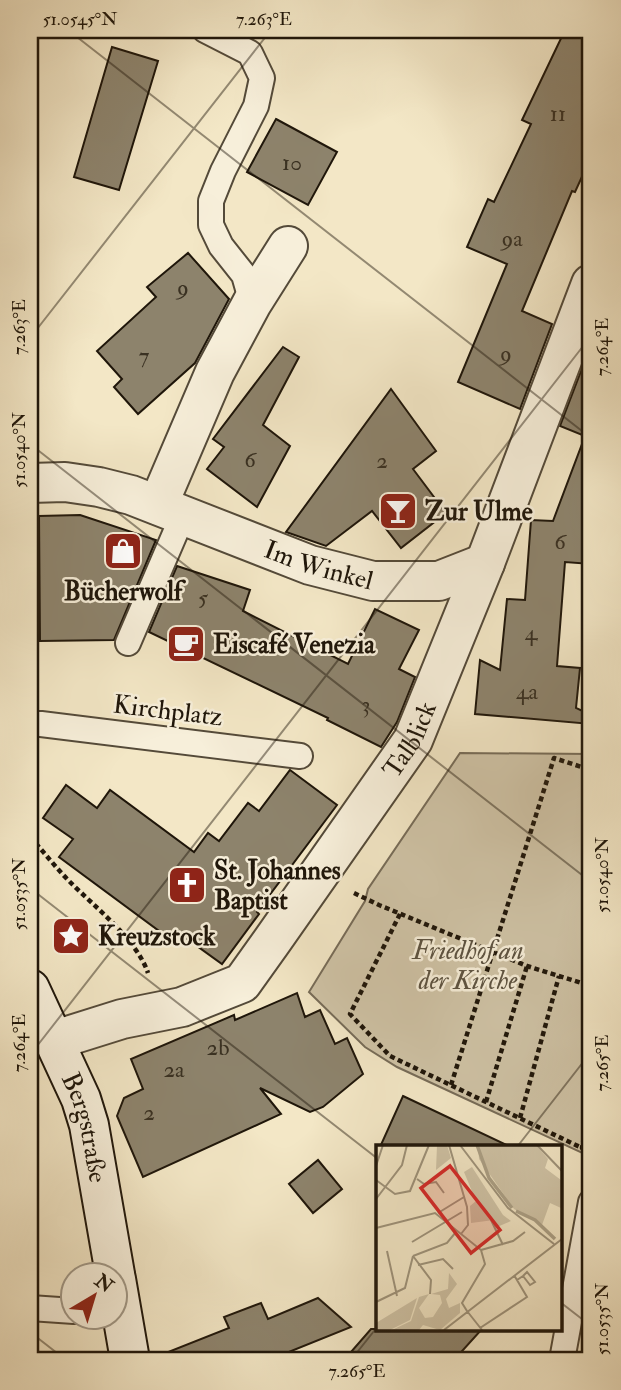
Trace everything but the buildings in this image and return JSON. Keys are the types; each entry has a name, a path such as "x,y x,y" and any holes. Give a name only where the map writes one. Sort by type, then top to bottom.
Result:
{"street":[{"path":"171,510 215,372 288,246"},
{"name":"Talblick","path":"54,1040 122,1019 182,1007 242,983 257,962 413,740 485,563 591,284"},
{"name":"Im Winkel","path":"30,483 65,482 131,495 310,565 373,581 439,581 485,563"},
{"name":"Bergstraße","path":"30,989 81,1099 89,1125 112,1260"},
{"name":"Bergstraße","path":"123,1330 130,1360"}],"lane":[{"path":"205,30 250,53 262,78 256,106 211,201 211,225 221,246 244,275 253,303"},
{"path":"128,643 171,510"},
{"name":"Kirchplatz","path":"30,724 300,757"},
{"path":"562,1360 591,1202"},
{"path":"30,1308 60,1310"}],"path":[{"path":"451,1085 554,758 591,770"},
{"path":"30,837 67,880 132,944 145,963 160,1011"},
{"path":"365,898 527,966 591,986"},
{"path":"400,914 351,1014 390,1056 591,1153"},
{"path":"486,1102 527,966"},
{"path":"520,1118 559,976"},
{"path":"582,1148 591,1095"}],"green space":[{"name":"Friedhof an der Kirche","path":"460,753 591,754 591,1157 397,1067 365,1047 309,992 365,901 368,889"}],"place":[{"name":"Zur Ulme","path":"398,511"},
{"name":"Bücherwolf","path":"123,551"},
{"name":"Eiscafé Venezia","path":"186,644"},
{"name":"St. Johannes Baptist","path":"187,885"},
{"name":"Kreuzstock","path":"71,936"}]}
